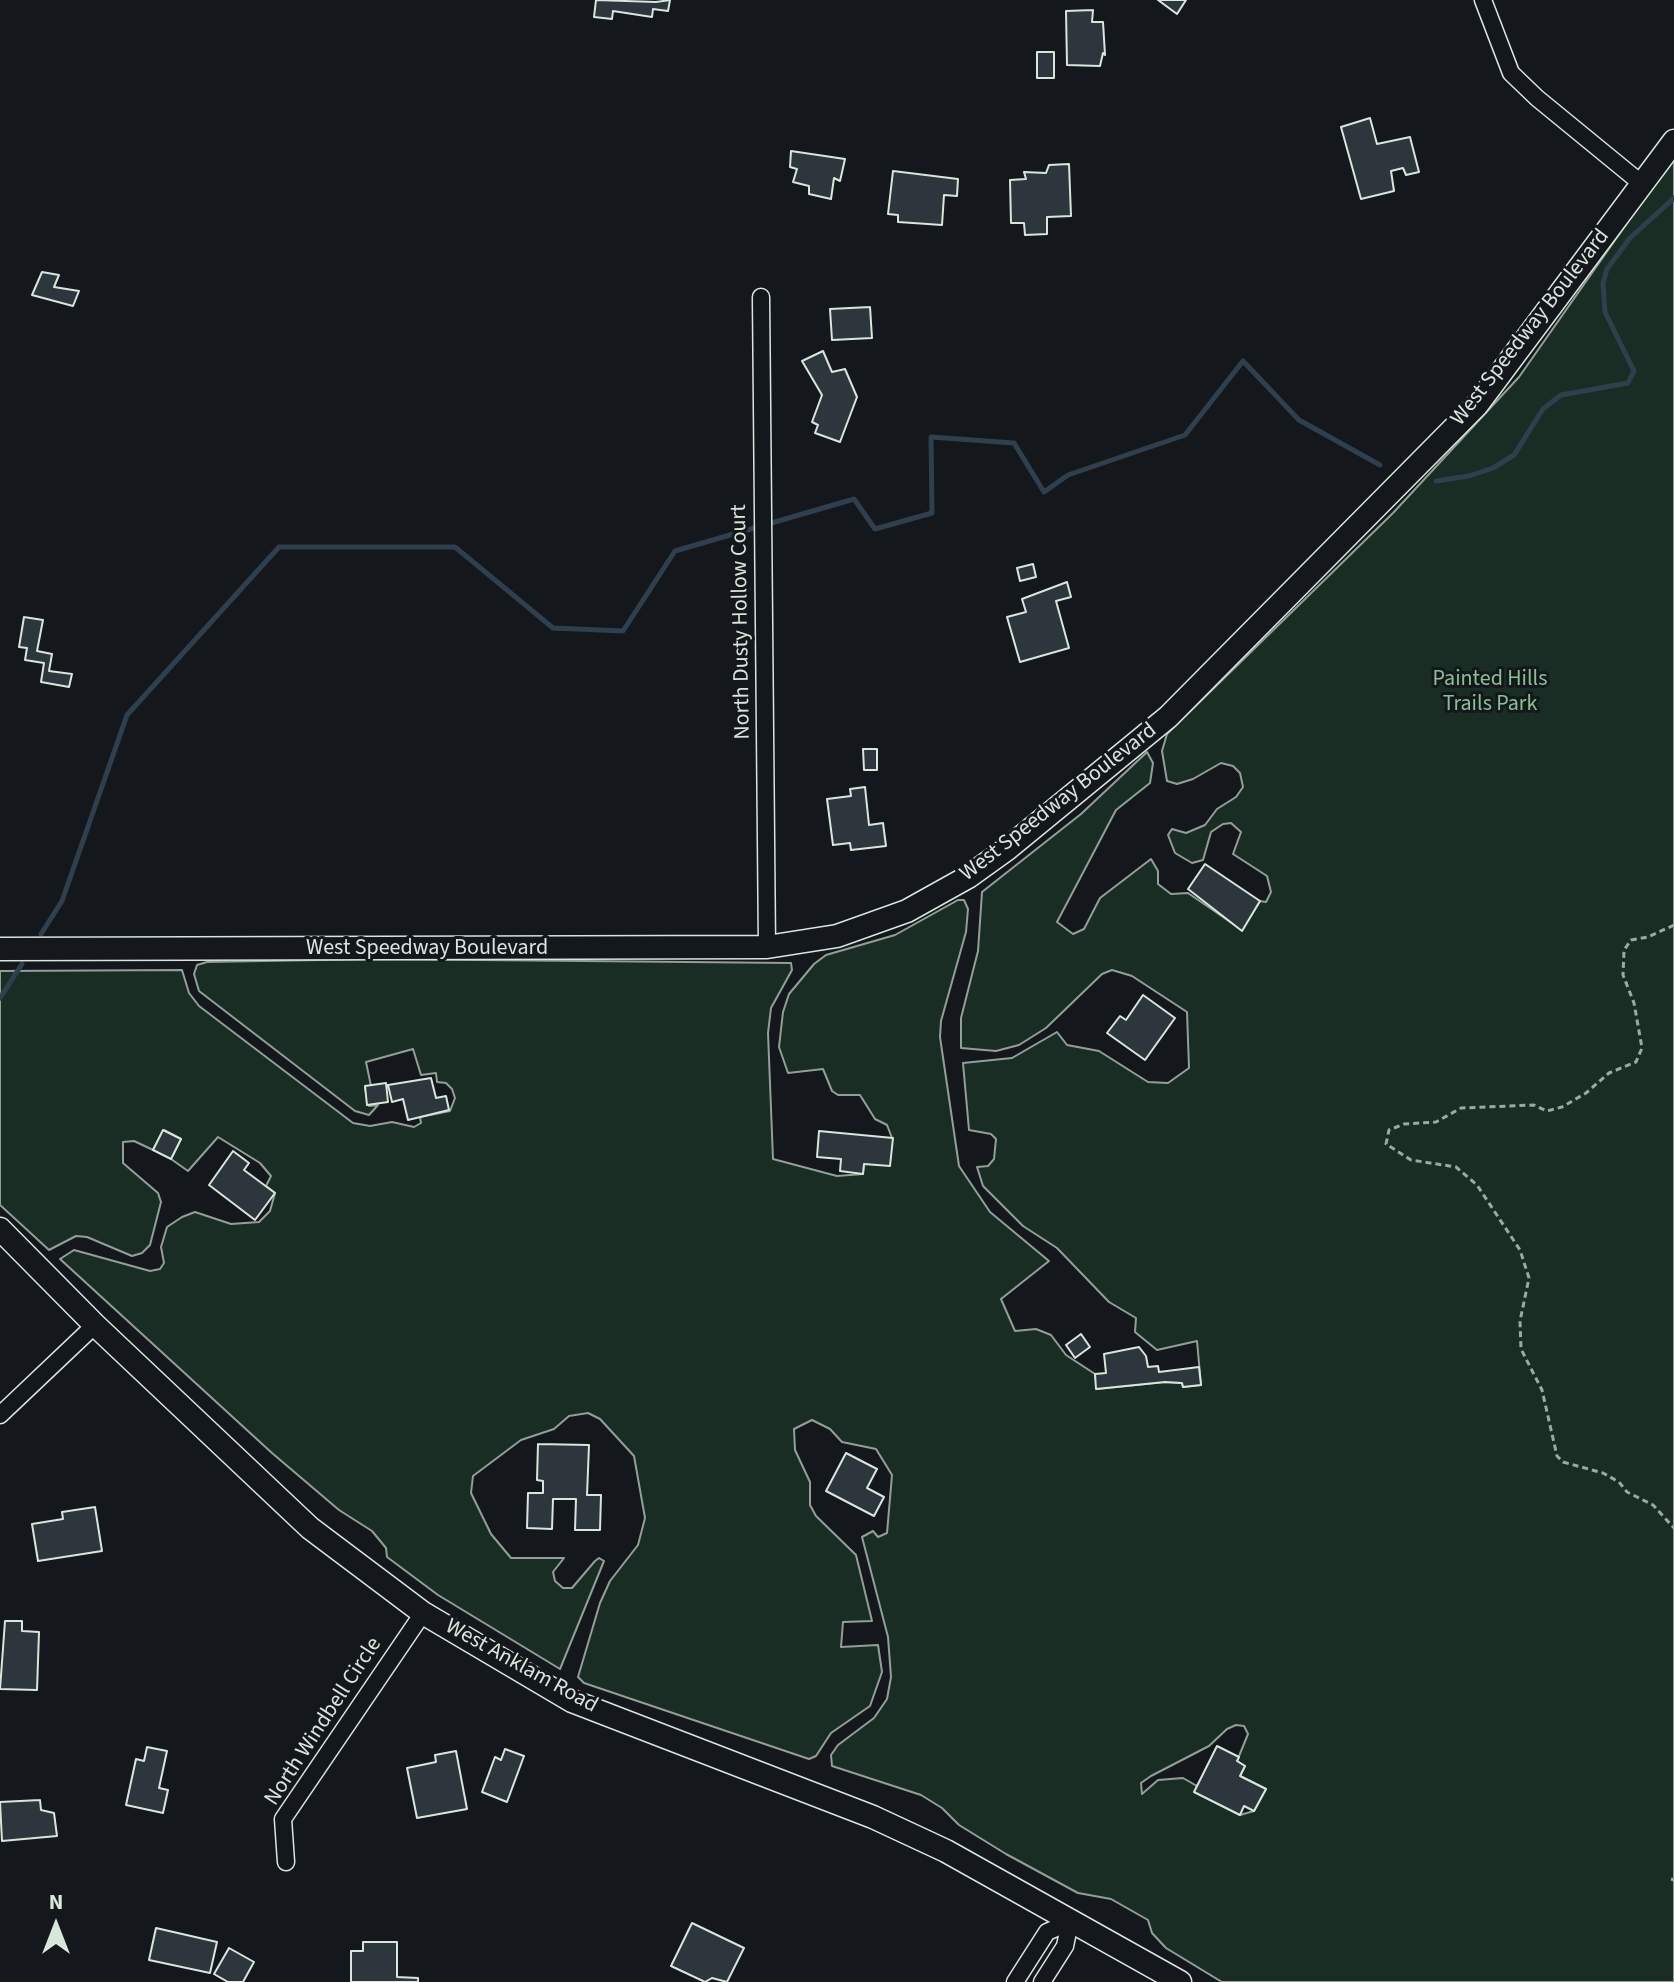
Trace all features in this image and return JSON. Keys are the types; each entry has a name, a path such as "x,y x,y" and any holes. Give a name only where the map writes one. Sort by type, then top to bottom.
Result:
{"main road":[{"name":"West Speedway Boulevard","path":"0,949 767,947 817,941 876,924 957,883 1018,840 1168,717 1477,405 1674,141"},
{"name":"West Anklam Road","path":"0,1229 95,1325 310,1528 423,1613 572,1701 873,1817 946,1851 1180,1982"}],"street":[{"path":"1483,0 1511,73 1642,184"},
{"name":"North Dusty Hollow Court","path":"761,297 767,947"},
{"path":"0,1415 95,1325"},
{"name":"North Windbell Circle","path":"286,1862 283,1819 423,1613"},
{"path":"1015,1982 1047,1932 1070,1922"},
{"path":"1042,1982 1065,1946 1070,1922"}],"path":[{"path":"1674,925 1648,937 1631,940 1624,950 1623,975 1634,1003 1642,1048 1636,1062 1609,1073 1586,1093 1562,1107 1547,1111 1534,1105 1461,1108 1436,1122 1404,1124 1389,1130 1386,1144 1411,1160 1456,1167 1477,1185 1520,1250 1529,1278 1520,1321 1521,1349 1542,1390 1557,1456 1563,1462 1603,1473 1619,1482 1627,1492 1653,1505 1674,1528"}],"green space":[{"name":"Painted Hills Trails Park","path":"1674,156 1674,1982 1222,1982 1166,1948 1152,1933 1148,1920 1111,1899 1078,1893 1006,1854 959,1825 942,1808 921,1795 832,1766 831,1755 838,1745 874,1718 887,1699 891,1677 888,1637 862,1537 873,1531 878,1537 887,1533 892,1475 876,1449 842,1442 830,1429 812,1420 794,1429 795,1450 810,1482 810,1505 816,1516 856,1555 872,1621 843,1622 841,1647 878,1645 882,1672 870,1706 831,1733 816,1756 809,1759 584,1683 578,1677 600,1603 610,1581 638,1545 645,1518 634,1456 600,1419 588,1413 569,1416 554,1429 521,1440 473,1476 471,1493 491,1534 511,1558 564,1558 553,1572 555,1581 563,1588 572,1588 599,1558 604,1561 560,1669 438,1595 387,1557 386,1548 372,1531 339,1510 272,1453 60,1259 74,1250 150,1271 160,1269 164,1263 161,1247 167,1227 182,1217 195,1212 231,1224 259,1222 270,1211 275,1193 266,1186 271,1176 260,1163 218,1137 188,1171 171,1159 181,1139 164,1130 153,1150 134,1141 123,1142 123,1163 158,1193 161,1202 150,1245 142,1253 132,1256 87,1237 76,1236 49,1250 0,1205 0,971 182,970 189,993 199,1006 353,1123 370,1126 392,1122 414,1127 421,1123 420,1117 450,1111 455,1098 452,1089 446,1083 437,1082 436,1073 421,1075 413,1049 366,1062 371,1086 365,1088 369,1106 378,1105 369,1115 355,1111 199,991 194,974 197,965 207,962 375,959 791,963 792,970 771,1008 768,1033 773,1159 837,1176 863,1174 864,1164 892,1138 887,1125 875,1119 860,1095 838,1095 832,1091 823,1069 788,1073 779,1047 783,1012 789,994 814,964 826,955 895,935 958,900 964,900 968,909 966,932 941,1021 940,1037 959,1166 990,1212 1049,1261 1001,1299 1015,1331 1036,1329 1051,1335 1066,1355 1095,1374 1097,1389 1165,1382 1182,1383 1183,1387 1201,1385 1197,1341 1157,1350 1135,1332 1136,1318 1109,1302 1057,1248 1023,1226 983,1186 977,1167 988,1166 994,1159 996,1139 991,1134 969,1130 963,1063 1012,1058 1057,1032 1067,1045 1099,1051 1148,1082 1168,1083 1189,1068 1187,1012 1132,976 1112,970 1102,974 1046,1028 1019,1045 996,1051 961,1048 961,1018 978,951 982,892 1081,814 1147,752 1153,763 1150,783 1116,810 1057,922 1073,934 1084,929 1100,898 1151,859 1158,871 1158,884 1171,894 1188,893 1242,930 1260,901 1266,902 1271,892 1267,876 1233,854 1241,832 1231,823 1223,824 1211,832 1203,860 1192,863 1175,853 1168,835 1172,829 1186,833 1205,825 1217,809 1236,797 1243,787 1240,773 1233,766 1221,763 1193,779 1177,784 1167,781 1162,751 1167,734 1393,513 1519,377","holes":["1244,1726 1248,1734 1237,1761 1245,1766 1240,1776 1266,1789 1254,1811 1240,1815 1195,1792 1197,1786 1183,1778 1158,1780 1142,1794 1141,1783 1151,1776 1209,1746 1227,1729"]}],"building":[{"path":"596,0 670,0 668,11 653,9 652,17 613,11 612,19 594,17"},
{"path":"1158,0 1186,0 1177,14"},
{"path":"1093,10 1092,22 1103,22 1105,55 1103,53 1100,66 1067,65 1066,11"},
{"path":"1037,52 1054,52 1054,78 1037,78"},
{"path":"1370,118 1377,144 1410,137 1419,172 1406,175 1403,168 1391,171 1394,191 1361,199 1341,127"},
{"path":"791,151 845,159 840,181 834,178 831,199 809,194 809,186 793,182 797,169 790,167"},
{"path":"1069,164 1071,216 1047,217 1047,234 1025,235 1024,223 1011,223 1010,180 1026,179 1024,172 1046,173 1049,165"},
{"path":"893,171 958,179 957,196 944,195 942,225 898,222 898,215 888,214"},
{"path":"42,272 59,275 54,287 79,291 73,306 32,295"},
{"path":"870,307 872,338 832,340 830,309"},
{"path":"823,351 832,372 845,369 857,397 840,442 815,433 818,425 812,422 822,395 802,361"},
{"path":"1033,564 1036,577 1020,581 1017,568"},
{"path":"1067,582 1071,597 1056,601 1069,648 1020,662 1007,617 1026,612 1022,599"},
{"path":"24,617 43,620 37,651 52,654 49,671 72,674 69,687 41,682 44,663 25,660 27,648 19,647"},
{"path":"863,749 877,749 877,770 864,770"},
{"path":"865,787 869,825 883,823 886,846 851,850 850,843 833,845 827,799 851,796 850,789"},
{"path":"1205,864 1260,901 1242,931 1188,889"},
{"path":"1143,995 1175,1018 1145,1060 1107,1033 1120,1016 1126,1020"},
{"path":"431,1078 436,1098 446,1096 449,1110 408,1120 403,1099 392,1102 388,1085"},
{"path":"386,1083 388,1102 367,1105 365,1086"},
{"path":"163,1130 181,1139 171,1159 153,1150"},
{"path":"819,1131 893,1138 890,1166 864,1164 863,1174 840,1171 841,1159 817,1157"},
{"path":"233,1151 249,1163 244,1170 275,1193 255,1220 209,1185"},
{"path":"1081,1334 1090,1347 1075,1358 1066,1345"},
{"path":"1139,1347 1146,1356 1148,1367 1158,1366 1159,1372 1199,1367 1201,1385 1183,1387 1182,1383 1165,1382 1096,1389 1095,1374 1106,1373 1104,1354"},
{"path":"538,1444 589,1445 587,1495 601,1495 600,1530 575,1530 576,1499 553,1499 552,1529 527,1528 528,1493 543,1493 543,1481 537,1480"},
{"path":"846,1453 877,1469 867,1488 884,1497 874,1516 826,1491"},
{"path":"95,1507 102,1551 38,1561 32,1524 63,1519 62,1512"},
{"path":"5,1621 22,1621 22,1631 39,1632 37,1690 0,1689"},
{"path":"1217,1746 1239,1757 1237,1761 1245,1766 1240,1776 1266,1789 1254,1811 1244,1806 1240,1815 1194,1792"},
{"path":"147,1747 167,1751 159,1788 168,1790 163,1813 126,1805 136,1759 144,1761"},
{"path":"505,1749 524,1756 507,1802 482,1792 495,1757 501,1760"},
{"path":"456,1751 467,1809 417,1818 407,1768 436,1762 435,1755"},
{"path":"40,1800 41,1810 54,1813 57,1836 2,1841 0,1802"},
{"path":"692,1923 744,1948 727,1982 712,1978 705,1982 671,1966"},
{"path":"156,1928 217,1942 210,1973 149,1960"},
{"path":"363,1942 397,1942 397,1977 418,1978 418,1982 351,1982 351,1951 363,1951"},
{"path":"229,1948 254,1962 243,1982 228,1982 214,1974"}],"waterway":[{"path":"1436,481 1469,476 1493,468 1514,455 1543,409 1561,395 1628,383 1634,371 1605,312 1603,283 1607,269 1630,238 1674,198"},
{"path":"41,934 62,901 127,715 279,547 455,547 553,628 623,631 675,551 854,499 875,529 932,513 931,437 1014,443 1044,492 1068,475 1185,435 1243,361 1299,420 1380,465"},
{"path":"0,998 22,964"}]}
